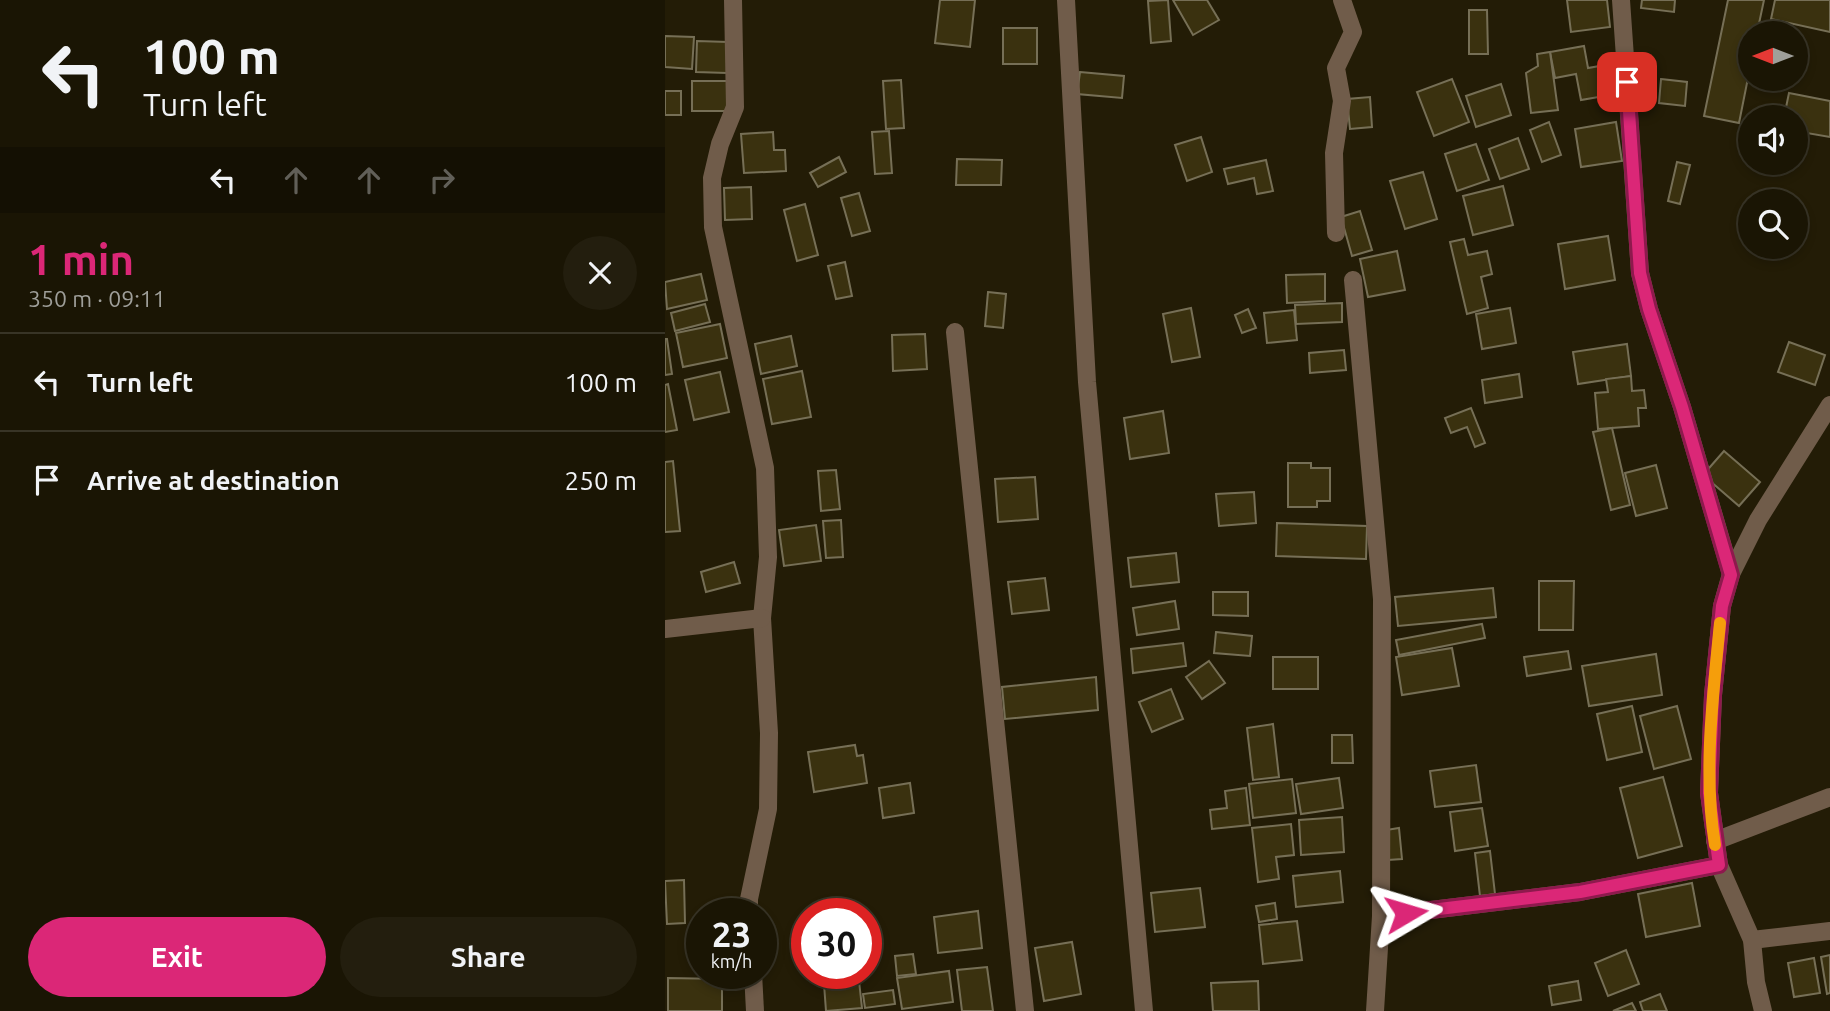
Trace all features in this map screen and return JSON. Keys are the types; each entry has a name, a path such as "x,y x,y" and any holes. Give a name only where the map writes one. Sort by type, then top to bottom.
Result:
{"street":[{"path":"733,0 735,107 719,144 712,178 713,227 765,468 768,556 762,618 769,733 768,809 749,898"},
{"path":"1066,0 1087,382 1144,1011"},
{"path":"1336,233 1334,153 1342,101 1336,68 1353,32 1342,0"},
{"path":"1621,0 1640,273 1731,575"},
{"path":"1353,280 1383,599 1381,916 1375,1011"},
{"path":"955,332 1025,1011"},
{"path":"1763,1011 1756,982 1752,940 1719,865 1709,793 1713,695 1722,606 1731,575 1758,520 1830,405"},
{"path":"665,629 762,618"},
{"path":"1715,841 1830,797"},
{"path":"1381,916 1580,892 1719,865"},
{"path":"1752,940 1830,931"},
{"path":"754,989 755,1011"}],"building":[{"path":"940,0 975,0 970,47 935,43"},
{"path":"1168,0 1171,41 1151,43 1148,1"},
{"path":"1173,0 1207,0 1219,20 1193,35"},
{"path":"1567,0 1607,0 1610,27 1571,32"},
{"path":"1642,0 1675,0 1674,12 1641,8"},
{"path":"1728,0 1764,0 1760,21 1738,21 1738,91 1745,91 1743,105 1738,105 1738,123 1704,116"},
{"path":"1775,0 1830,0 1830,32 1808,27 1808,21 1771,19"},
{"path":"1469,10 1487,10 1488,54 1469,54"},
{"path":"1003,28 1037,28 1037,64 1003,64"},
{"path":"665,36 694,37 692,69 665,67"},
{"path":"697,41 728,42 727,73 696,72"},
{"path":"1584,46 1588,68 1611,64 1616,94 1581,100 1576,74 1555,78 1550,52"},
{"path":"1550,52 1558,110 1531,113 1526,73 1538,66 1537,54"},
{"path":"1080,72 1124,76 1122,98 1077,94"},
{"path":"1452,79 1469,122 1434,136 1417,92"},
{"path":"1661,79 1687,82 1685,106 1659,103"},
{"path":"901,80 904,128 886,129 883,81"},
{"path":"692,81 728,81 728,111 692,111"},
{"path":"1501,84 1511,115 1476,127 1466,96"},
{"path":"665,91 681,91 681,115 665,115"},
{"path":"1789,93 1830,101 1830,137 1808,133 1808,105 1786,105"},
{"path":"1370,97 1372,127 1350,129 1347,99"},
{"path":"1549,122 1561,155 1542,162 1530,130"},
{"path":"1616,122 1622,161 1581,167 1575,129"},
{"path":"889,131 892,173 875,174 872,132"},
{"path":"773,132 774,150 785,150 786,171 744,173 741,134"},
{"path":"1201,137 1212,172 1187,181 1175,145"},
{"path":"1518,138 1529,169 1500,179 1489,149"},
{"path":"1476,144 1489,180 1457,191 1445,154"},
{"path":"839,157 846,172 818,187 810,173"},
{"path":"957,159 1002,160 1001,185 956,185"},
{"path":"1266,160 1273,191 1257,194 1254,178 1228,184 1224,169"},
{"path":"1677,162 1690,165 1680,204 1668,201"},
{"path":"1423,172 1437,219 1405,229 1390,181"},
{"path":"1503,186 1513,225 1473,235 1463,196"},
{"path":"751,187 752,219 725,220 724,188"},
{"path":"859,193 870,231 852,236 841,198"},
{"path":"805,204 818,255 797,261 784,210"},
{"path":"1360,211 1372,250 1352,256 1341,217"},
{"path":"1608,236 1615,280 1565,289 1558,244"},
{"path":"1464,239 1468,255 1487,251 1492,274 1481,277 1488,308 1467,314 1450,242"},
{"path":"1397,251 1405,290 1368,297 1360,259"},
{"path":"845,262 852,296 836,299 828,266"},
{"path":"701,274 707,300 667,309 665,282"},
{"path":"1325,274 1325,301 1287,303 1286,275"},
{"path":"988,292 1006,294 1003,328 985,326"},
{"path":"1342,303 1342,322 1296,324 1295,305"},
{"path":"705,304 710,322 675,331 671,313"},
{"path":"1191,308 1200,357 1172,362 1163,314"},
{"path":"1510,308 1516,343 1482,349 1476,314"},
{"path":"1248,309 1256,328 1242,333 1235,315"},
{"path":"1294,310 1297,340 1267,343 1264,313"},
{"path":"720,324 727,358 683,367 676,333"},
{"path":"925,334 927,369 893,371 892,335"},
{"path":"791,336 797,366 761,374 755,344"},
{"path":"665,339 672,374 665,375"},
{"path":"1789,342 1825,355 1815,385 1778,372"},
{"path":"1627,344 1631,376 1578,384 1573,352"},
{"path":"1344,350 1346,370 1310,373 1309,353"},
{"path":"802,371 811,417 772,424 763,379"},
{"path":"720,372 729,412 694,420 685,380"},
{"path":"1519,374 1522,397 1485,403 1482,380"},
{"path":"1631,376 1632,391 1644,390 1646,408 1638,408 1639,426 1598,429 1595,393 1608,392 1606,379"},
{"path":"668,384 677,430 665,432 665,385"},
{"path":"1471,408 1485,443 1475,447 1467,427 1451,433 1445,418"},
{"path":"1163,411 1169,453 1130,459 1124,418"},
{"path":"1612,428 1630,505 1611,510 1593,432"},
{"path":"1724,451 1760,482 1739,506 1703,475"},
{"path":"673,461 680,531 665,532 665,462"},
{"path":"1288,463 1311,463 1311,468 1330,468 1330,501 1317,501 1317,507 1288,507"},
{"path":"1656,465 1667,508 1636,516 1625,473"},
{"path":"836,470 840,509 821,511 818,471"},
{"path":"1035,477 1038,519 998,522 995,479"},
{"path":"1254,492 1256,523 1219,526 1216,494"},
{"path":"841,520 843,557 826,558 823,521"},
{"path":"1277,523 1367,526 1366,559 1276,556"},
{"path":"816,525 821,561 784,566 779,530"},
{"path":"1176,553 1179,582 1131,587 1128,558"},
{"path":"734,562 740,583 706,592 701,572"},
{"path":"1045,578 1049,610 1012,614 1008,582"},
{"path":"1539,581 1574,581 1573,630 1539,630"},
{"path":"1493,588 1496,617 1398,626 1395,597"},
{"path":"1213,592 1248,592 1248,616 1213,615"},
{"path":"1175,601 1179,629 1137,635 1133,608"},
{"path":"1482,624 1485,638 1399,655 1396,640"},
{"path":"1216,632 1252,636 1250,656 1214,653"},
{"path":"1183,643 1186,666 1133,673 1131,649"},
{"path":"1452,648 1459,686 1402,695 1396,657"},
{"path":"1568,651 1571,669 1527,676 1524,657"},
{"path":"1656,654 1662,695 1589,706 1582,666"},
{"path":"1273,657 1318,657 1318,689 1273,689"},
{"path":"1209,661 1225,683 1202,699 1186,677"},
{"path":"1096,677 1098,710 1005,719 1002,687"},
{"path":"1171,689 1183,719 1152,732 1139,702"},
{"path":"1632,706 1642,752 1607,760 1597,714"},
{"path":"1677,706 1691,759 1654,769 1640,716"},
{"path":"1273,724 1279,777 1253,780 1247,728"},
{"path":"1332,735 1352,735 1353,763 1332,763"},
{"path":"855,745 857,756 863,755 867,783 814,792 808,752"},
{"path":"1476,765 1481,802 1435,807 1430,771"},
{"path":"1663,777 1682,846 1638,858 1620,788"},
{"path":"1339,778 1343,808 1301,814 1296,784"},
{"path":"1292,779 1296,813 1253,818 1249,784"},
{"path":"910,783 914,813 883,818 879,788"},
{"path":"1246,788 1250,825 1212,829 1210,810 1227,808 1225,791"},
{"path":"1482,808 1488,846 1455,851 1450,812"},
{"path":"1342,817 1344,852 1301,855 1299,820"},
{"path":"1291,824 1294,855 1276,857 1279,879 1258,882 1252,828"},
{"path":"1399,828 1402,859 1388,860 1386,830"},
{"path":"1490,851 1495,894 1480,896 1475,853"},
{"path":"1340,871 1343,902 1296,907 1293,876"},
{"path":"684,880 685,923 667,924 665,881"},
{"path":"1692,883 1700,926 1646,937 1638,894"},
{"path":"1200,888 1205,927 1155,932 1151,893"},
{"path":"1275,903 1277,919 1259,922 1256,906"},
{"path":"978,911 982,948 938,953 934,917"},
{"path":"1297,921 1302,960 1263,964 1259,925"},
{"path":"1072,942 1081,994 1044,1001 1035,948"},
{"path":"1626,950 1639,984 1608,996 1595,963"},
{"path":"913,954 916,974 897,976 895,956"},
{"path":"1830,955 1830,993 1827,994 1821,957"},
{"path":"1814,958 1820,993 1794,997 1788,963"},
{"path":"987,967 993,1011 962,1011 957,970"},
{"path":"949,971 953,1002 902,1009 897,978"},
{"path":"668,978 686,978 686,989 722,989 722,1011 668,1011"},
{"path":"1258,981 1259,1011 1213,1011 1211,983"},
{"path":"1578,981 1581,1000 1552,1005 1549,986"},
{"path":"824,989 860,989 862,1008 826,1011"},
{"path":"893,990 895,1004 865,1008 863,994"},
{"path":"1660,994 1667,1011 1643,1011 1640,1002"},
{"path":"1632,1003 1636,1011 1613,1011"}],"slow traffic":[{"path":"1715,845 1709,793 1713,695 1720,623"}],"route":[{"path":"1406,913 1580,892 1719,865 1709,793 1713,695 1722,606 1731,575 1640,273 1627,82"}]}
